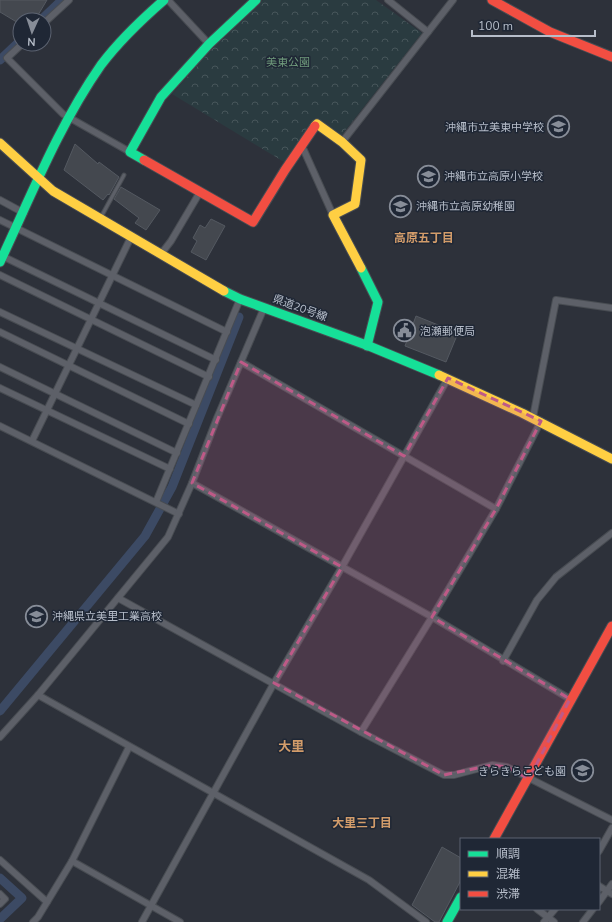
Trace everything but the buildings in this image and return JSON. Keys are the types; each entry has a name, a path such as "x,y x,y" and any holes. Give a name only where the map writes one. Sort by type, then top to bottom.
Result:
{"street":[{"path":"52,16 69,0"},
{"path":"164,0 127,35 95,74 69,117 17,229 1,258 216,360"},
{"path":"168,0 209,44"},
{"path":"130,152 161,97 209,44 256,0"},
{"path":"388,0 428,32"},
{"path":"342,142 454,0"},
{"path":"492,0 541,28 582,47 612,57"},
{"path":"14,52 8,58 59,110 253,222 284,170 317,124 342,142 361,160 355,204 332,215"},
{"name":"県道20号線","path":"0,144 54,191 240,299 448,378 537,419 612,459"},
{"path":"302,146 332,215 378,302 367,346"},
{"path":"161,254 171,241 200,192"},
{"path":"0,200 24,212"},
{"path":"0,220 227,332"},
{"path":"32,441 131,237"},
{"path":"0,275 208,377"},
{"path":"156,502 240,299"},
{"path":"361,732 496,509 537,419 556,300 612,308"},
{"path":"0,737 38,695 168,537 192,483 240,362 264,308"},
{"path":"0,312 196,405"},
{"path":"0,332 189,424"},
{"path":"240,362 496,509"},
{"path":"0,367 177,453"},
{"path":"142,922 274,683 342,567 448,378"},
{"path":"0,388 170,470"},
{"path":"0,426 179,514"},
{"path":"192,483 432,617 570,699"},
{"path":"504,661 537,600 556,577 612,533"},
{"path":"118,598 361,732 444,775 454,775 492,765 507,767 612,820"},
{"path":"495,838 529,779 570,699 612,626"},
{"path":"38,695 369,880 426,922"},
{"path":"32,922 38,917 72,861 129,747"},
{"path":"600,849 612,828"},
{"path":"0,860 47,902"},
{"path":"72,861 180,922"},
{"path":"600,901 610,893 612,884"},
{"path":"600,887 610,893"},
{"path":"0,894 6,899 0,904"},
{"path":"447,922 460,899"},
{"path":"537,910 546,920 554,922"},
{"path":"546,920 554,910"},
{"path":"583,922 592,910"}],"lane":[{"path":"100,219 124,175"}],"highlighted area":[{"path":"241,362 404,456 448,378 541,421 496,509 432,617 570,699 529,779 507,767 492,765 444,775 274,683 342,567 192,483"}],"green space":[{"name":"美東公園","path":"263,0 376,0 422,33 341,136 316,118 284,162 172,94 213,48"}],"waterway":[{"path":"49,12 62,0"},
{"path":"0,60 12,49"},
{"path":"0,711 145,536 172,487 239,317"},
{"path":"0,878 22,898 0,919"}],"traffic: fast":[{"path":"0,262 46,161 86,88 101,65 115,48 164,0"},
{"path":"144,160 130,152 161,97 209,44 256,0"},
{"path":"361,268 378,302 367,346"},
{"path":"224,291 240,299 369,346 439,375"},
{"path":"447,922 460,899"}],"traffic: slow":[{"path":"315,126 317,124 342,142 361,160 355,204 333,215 361,268"},
{"path":"0,143 53,191 224,291"},
{"path":"439,375 522,413 612,459"}],"traffic: jam":[{"path":"492,0 550,32 612,57"},
{"path":"144,160 253,222 285,170 315,126"},
{"path":"495,838 612,626"}],"place":[{"name":"沖縄市立美東中学校","path":"559,127"},
{"name":"沖縄市立高原小学校","path":"428,176"},
{"name":"沖縄市立高原幼稚園","path":"401,206"},
{"name":"泡瀬郵便局","path":"404,331"},
{"name":"沖縄県立美里工業高校","path":"37,616"},
{"name":"きらきらこども園","path":"582,771"}],"district":[{"name":"高原五丁目","path":"424,238"},
{"name":"大里","path":"291,747"},
{"name":"大里三丁目","path":"362,823"}]}
